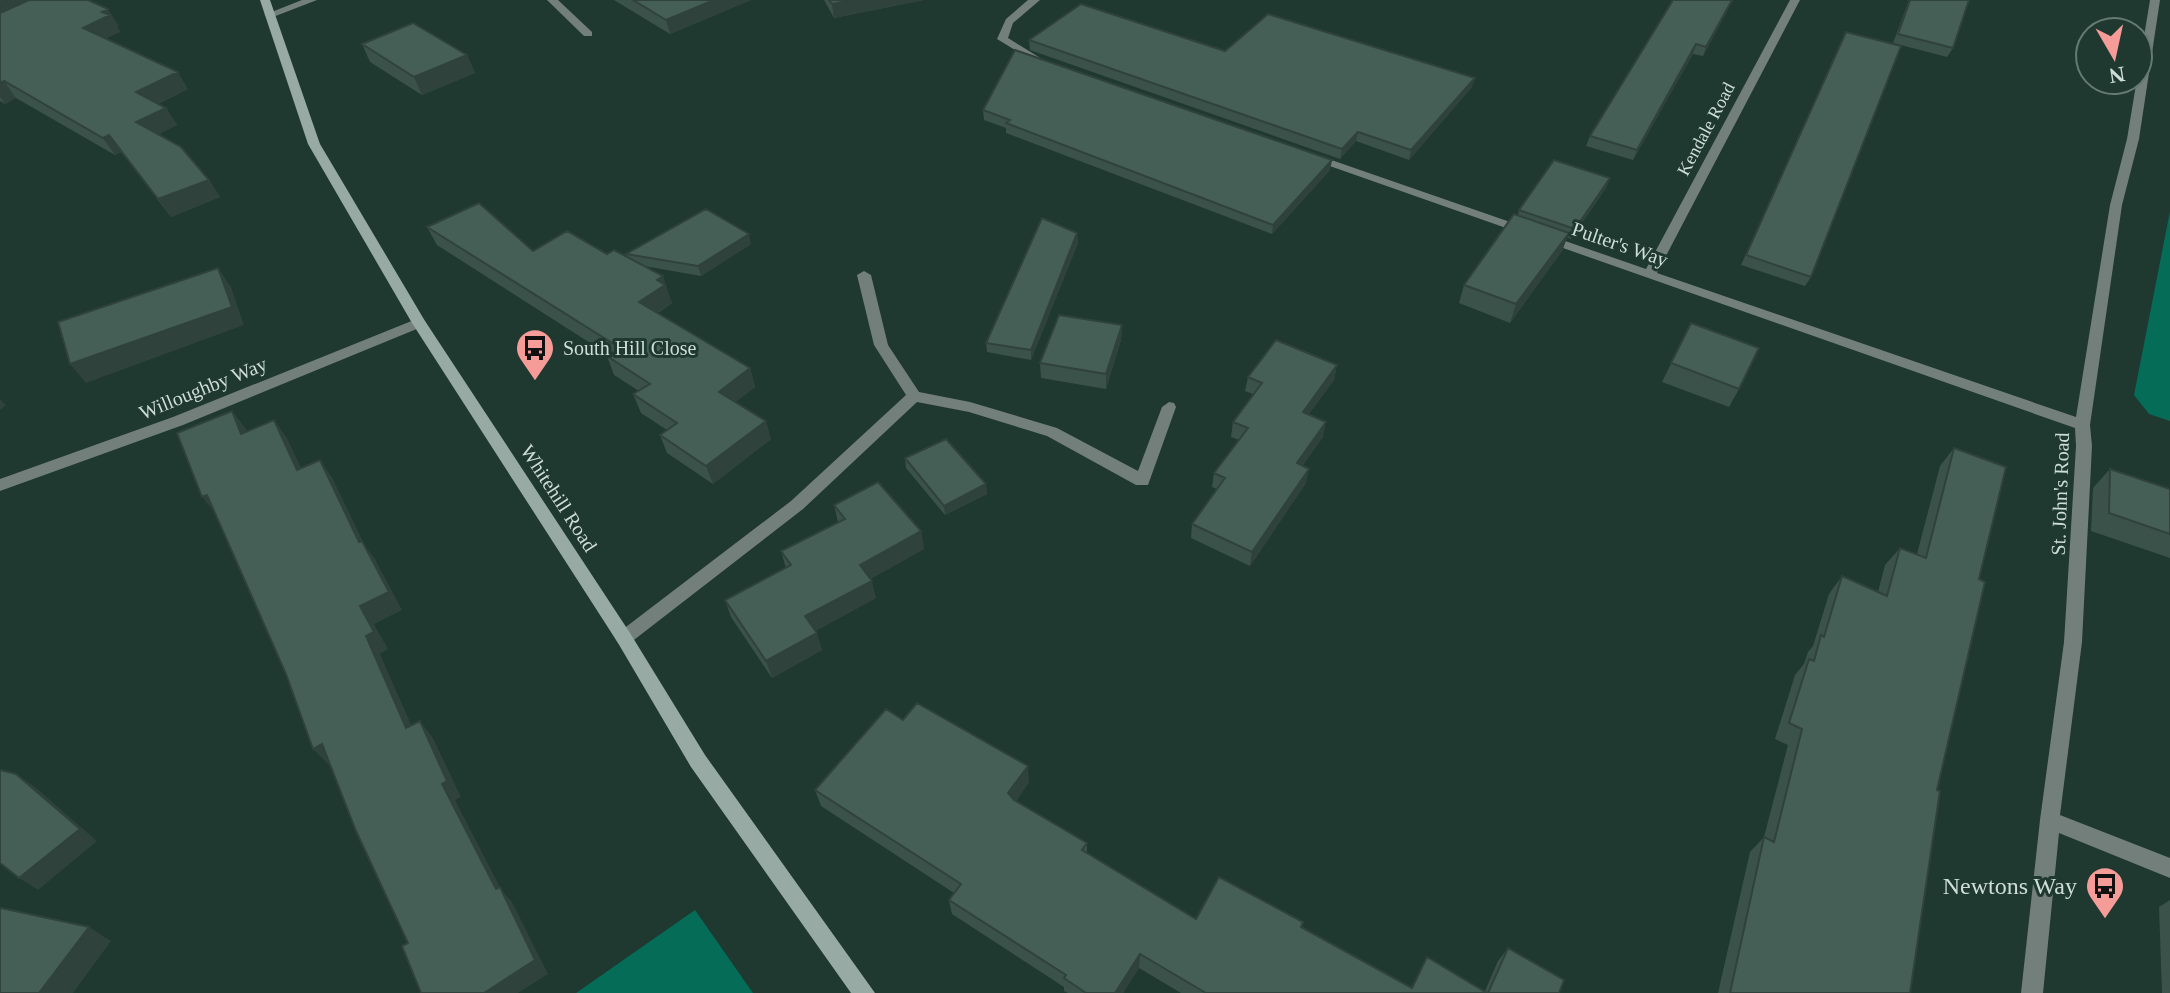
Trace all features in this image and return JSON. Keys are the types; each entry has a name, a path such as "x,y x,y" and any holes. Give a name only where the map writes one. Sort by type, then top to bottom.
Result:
{"street":[{"path":"267,7 312,0"},
{"path":"552,0 588,34"},
{"path":"1035,0 1012,17 1003,28 1002,39 1028,57 1055,68"},
{"name":"Kendale Road","path":"1649,275 1795,0"},
{"name":"St. John's Road","path":"2032,993 2073,642 2082,425 2116,205 2133,139 2155,0"},
{"name":"Whitehill Road","path":"267,7 314,144 419,323 624,638 698,761 864,993"},
{"name":"Pulter's Way","path":"1293,151 2082,425"},
{"path":"864,275 881,345 914,396 970,407 1052,432 1142,481 1169,407"},
{"name":"Willoughby Way","path":"0,485 178,421 419,323"},
{"path":"624,638 797,505 914,396"},
{"path":"2050,820 2170,868"}],"green space":[{"path":"2170,211 2170,421 2149,414 2134,395"},
{"path":"695,910 753,993 576,993"}],"building":[{"path":"29,0 88,0 108,9 102,12 110,15 83,28 178,72 136,92 166,108 136,122 181,147 209,180 158,199 109,135 103,138 4,81 0,83 0,13"},
{"path":"633,0 714,0 666,20"},
{"path":"829,0 853,0 832,4"},
{"path":"1673,0 1732,0 1706,47 1696,44 1637,150 1590,136"},
{"path":"1910,0 1969,0 1953,48 1898,34"},
{"path":"1081,4 1225,51 1268,14 1475,78 1411,150 1358,132 1342,149 1029,40"},
{"path":"413,23 467,55 414,77 362,44"},
{"path":"1846,32 1901,46 1811,277 1746,255"},
{"path":"1015,50 1332,160 1273,225 1006,123 1010,120 983,110"},
{"path":"1554,160 1610,178 1575,229 1519,210"},
{"path":"479,203 533,251 567,231 607,254 614,250 663,276 657,280 665,285 639,302 750,368 719,392 766,421 706,466 660,435 677,423 633,394 650,384 607,356 620,348 427,227"},
{"path":"706,209 749,234 698,266 626,254"},
{"path":"1514,214 1569,233 1516,304 1464,285"},
{"path":"1042,218 1077,233 1031,350 986,343"},
{"path":"218,268 232,307 70,364 58,322"},
{"path":"1059,315 1122,325 1106,374 1040,363"},
{"path":"1691,323 1759,348 1739,389 1671,363"},
{"path":"1276,340 1337,365 1303,412 1326,422 1297,463 1309,469 1252,552 1192,524 1225,478 1214,473 1248,428 1233,422 1262,383 1248,377"},
{"path":"232,411 241,434 274,420 297,470 320,460 359,542 362,541 389,592 360,606 374,632 366,636 406,728 420,721 447,781 442,784 496,889 500,887 535,960 484,993 421,993 402,946 408,943 356,831 322,744 313,749 286,674 207,495 202,497 177,433"},
{"path":"946,439 986,484 944,506 905,458"},
{"path":"1954,448 2006,467 1979,579 1985,582 1937,790 1940,791 1910,993 1730,993 1764,837 1774,842 1802,729 1789,723 1809,659 1814,661 1821,635 1824,637 1842,576 1887,596 1900,548 1926,558"},
{"path":"2110,469 2170,489 2170,534 2109,513"},
{"path":"878,482 921,531 860,565 872,581 805,616 817,633 766,661 725,600 791,565 781,551 845,519 834,505"},
{"path":"917,703 1028,766 1008,793 1014,800 1087,843 1082,850 1196,919 1219,877 1303,922 1301,927 1412,988 1427,957 1487,993 1206,993 1140,954 1115,993 1086,993 1064,978 1066,975 949,900 961,884 815,790 886,709 903,720"},
{"path":"0,770 16,774 80,829 19,878 0,863"},
{"path":"1,908 89,927 39,993 0,993"},
{"path":"1508,948 1564,980 1559,993 1488,993"}],"place":[{"name":"South Hill Close","path":"535,382"},
{"name":"Newtons Way","path":"2105,920"}]}
